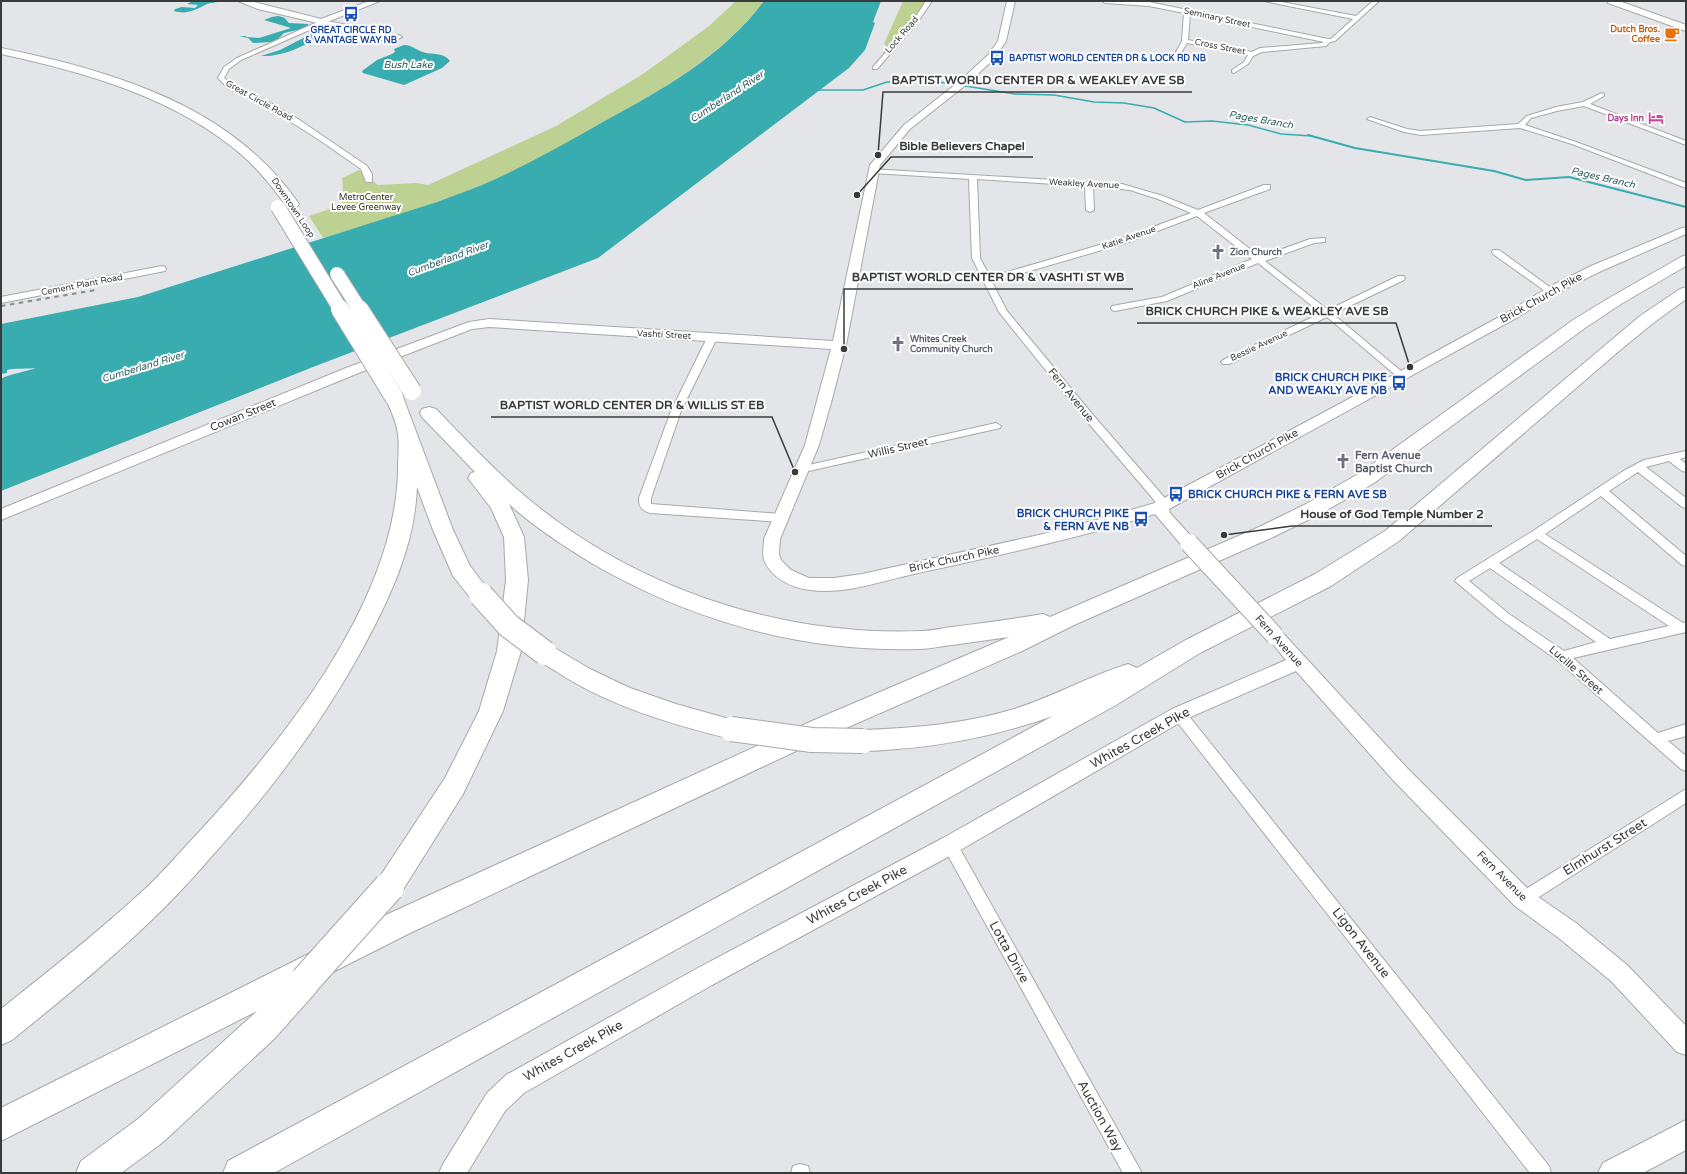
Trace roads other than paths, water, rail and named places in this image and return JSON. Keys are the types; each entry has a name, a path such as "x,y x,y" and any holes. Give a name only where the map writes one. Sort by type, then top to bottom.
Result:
{"highway":[{"name":"Downtown Loop","path":"3,55 60,69 115,80 162,98 195,114 240,145 280,185 280,202 394,397 442,530 461,570 509,626 545,653 587,678 635,700 682,717 731,729 812,740 862,741 920,738 970,730 1034,712 1192,647"},
{"name":"Downtown Loop","path":"60,69 150,104 181,119 225,148 252,175"},
{"name":"Downtown Loop","path":"280,202 428,413"},
{"path":"1,1125 398,924 821,728 1014,645 1066,619 1264,533 1313,509 1360,482 1405,451 1579,324 1615,301 1686,260"},
{"path":"240,1173 1107,698 1192,647 1323,580 1392,536 1646,320 1686,292"},
{"path":"428,413 479,466 520,502 568,537 614,566 668,592 723,614 800,631 855,639 887,640 918,640 984,633 1066,619"},
{"path":"93,1173 150,1131 262,1028 388,887 454,786 491,711 510,651 517,580 514,537 500,506 428,413"},
{"path":"1,1029 68,974 157,896 226,822 283,753 332,682 363,626 393,559 405,513 408,475 407,430"}],"main road":[{"path":"1611,1 1686,28"},
{"path":"1613,1173 1686,1134"}],"street":[{"path":"242,1 267,9 372,27"},
{"path":"257,1 282,9 328,20 389,41 399,37 392,34"},
{"name":"Great Circle Road","path":"328,20 366,1"},
{"name":"Great Circle Road","path":"369,180 368,174 364,168 310,130 262,101 228,86 221,78 226,68 236,61 328,20 376,1"},
{"name":"Lock Road","path":"875,68 915,22 929,1"},
{"path":"712,338 676,411 645,498 645,506 650,509 781,518 812,444 839,345 875,165 907,127 976,72 991,57 1002,41 1011,1"},
{"name":"Seminary Street","path":"1105,1 1152,2 1187,12 1328,41"},
{"path":"1267,1 1358,18"},
{"path":"1234,71 1246,63 1251,55 1260,50 1324,45 1328,41 1333,40 1376,1"},
{"path":"1179,52 1185,41 1187,12"},
{"name":"Cross Street","path":"1185,41 1254,54"},
{"path":"1520,126 1529,117 1556,109 1585,104 1602,95"},
{"path":"1585,104 1686,143"},
{"path":"1370,118 1406,131 1421,133 1465,132 1520,126 1574,143 1686,190"},
{"path":"1621,162 1686,186"},
{"name":"Weakley Avenue","path":"873,171 1122,186 1151,193 1178,203 1198,213 1402,376"},
{"name":"Fern Avenue","path":"973,177 976,258 1003,312 1089,417 1160,500 1163,515 1400,774 1523,899 1568,931 1619,973 1686,1043"},
{"path":"1089,184 1090,210"},
{"name":"Katie Avenue","path":"988,280 1093,250 1267,187"},
{"name":"Brick Church Pike","path":"781,518 772,539 771,555 777,568 796,580 825,585 861,580 998,550 1101,525 1161,507 1514,314 1551,291 1595,269 1686,230"},
{"name":"Aline Avenue","path":"1115,308 1164,298 1258,260 1306,243 1322,240"},
{"path":"1496,252 1551,291"},
{"name":"Cement Plant Road","path":"1,300 162,269"},
{"name":"Bessie Avenue","path":"1226,362 1401,278"},
{"name":"Vashti Street","path":"489,323 839,345"},
{"name":"Cowan Street","path":"1,515 351,371 469,326 489,323"},
{"name":"Willis Street","path":"800,470 996,426"},
{"path":"1608,644 1491,563 1537,534 1601,490 1639,467 1648,462 1686,454"},
{"path":"1671,457 1686,469"},
{"path":"1639,467 1686,504"},
{"path":"1601,490 1686,562"},
{"path":"1537,534 1684,628"},
{"name":"Lucille Street","path":"1491,563 1461,581 1505,617 1562,656 1686,765"},
{"path":"1562,656 1608,644 1684,628"},
{"name":"Whites Creek Pike","path":"452,1173 496,1102 515,1084 704,977 950,845 1179,714 1298,662"},
{"name":"Ligon Avenue","path":"1179,714 1542,1173"},
{"path":"1656,739 1686,730"},
{"name":"Elmhurst Street","path":"1523,899 1686,795"},
{"name":"Lotta Drive","path":"950,845 1068,1058"},
{"name":"Auction Way","path":"1068,1058 1133,1173"}],"water":[{"path":"193,1 222,1 207,4 187,12 174,11 175,9 182,7 195,8 198,5 187,4"},
{"name":"Cumberland River","path":"764,1 881,1 865,50 849,68 598,258 313,367 1,491 1,379 36,368 9,369 7,370 7,373 1,374 1,324 138,297 437,202 482,185 544,155 669,84 711,55 730,39 748,21"},
{"path":"278,16 284,18 289,23 308,24 308,26 284,33 278,39 271,42 253,43 248,38 239,36 259,38 291,28 264,20"},
{"path":"329,27 331,28 299,48 271,56 261,56 280,50 313,33"},
{"name":"Bush Lake","path":"404,45 426,53 444,56 450,61 442,68 404,85 363,73 362,71 377,60 392,54 395,52 394,49"}],"waterway":[{"name":"Pages Branch","path":"817,90 863,90 887,82 924,81 947,83 1015,94 1054,95 1094,102 1124,103 1154,108 1185,122 1212,121 1248,125 1281,134 1311,136"},
{"name":"Pages Branch","path":"1311,136 1355,148 1494,171 1526,180 1569,177 1686,207"}],"railway":[{"path":"1,306 96,290"}],"place":[{"name":"GREAT CIRCLE RD & VANTAGE WAY NB","path":"351,14"},
{"name":"Dutch Bros. Coffee","path":"1672,34"},
{"name":"BAPTIST WORLD CENTER DR & LOCK RD NB","path":"997,58"},
{"name":"Days Inn","path":"1656,118"},
{"name":"BAPTIST WORLD CENTER DR & WEAKLEY AVE SB","path":"878,155"},
{"name":"Bible Believers Chapel","path":"857,195"},
{"name":"Zion Church","path":"1218,252"},
{"name":"Whites Creek Community Church","path":"898,344"},
{"name":"BAPTIST WORLD CENTER DR & VASHTI ST WB","path":"844,349"},
{"name":"BRICK CHURCH PIKE & WEAKLEY AVE SB","path":"1410,367"},
{"name":"BRICK CHURCH PIKE AND WEAKLY AVE NB","path":"1399,383"},
{"name":"Fern Avenue Baptist Church","path":"1343,461"},
{"name":"BAPTIST WORLD CENTER DR & WILLIS ST EB","path":"795,472"},
{"name":"BRICK CHURCH PIKE & FERN AVE SB","path":"1176,494"},
{"name":"BRICK CHURCH PIKE & FERN AVE NB","path":"1141,519"},
{"name":"House of God Temple Number 2","path":"1224,535"}],"park label":[{"name":"MetroCenter Levee Greenway","path":"366,202"}]}
